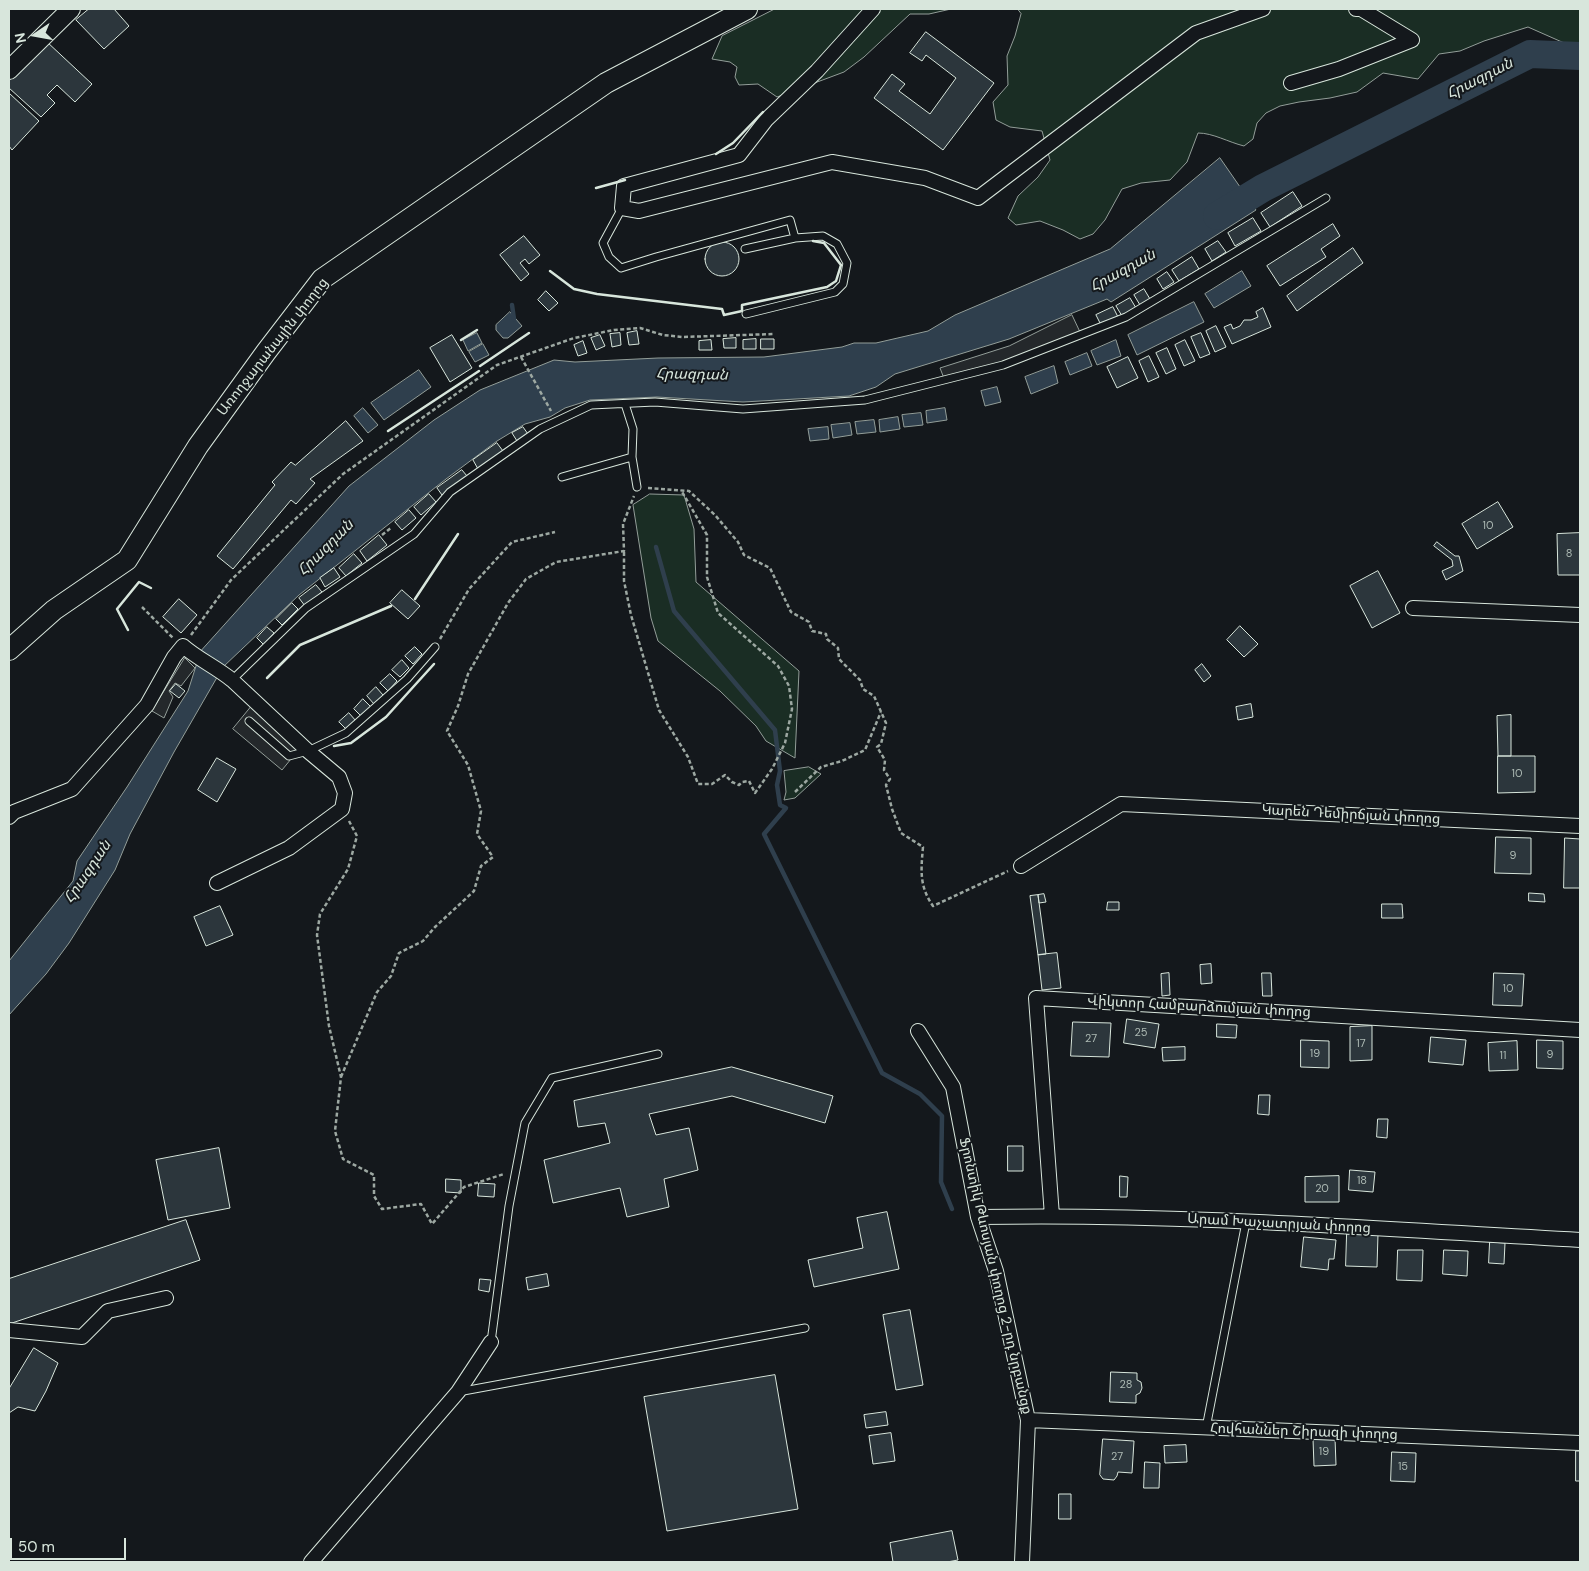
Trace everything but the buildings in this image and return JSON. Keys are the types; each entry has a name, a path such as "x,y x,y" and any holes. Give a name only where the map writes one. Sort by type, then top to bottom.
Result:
{"main road":[{"name":"Առողջարանային փողոց","path":"9,650 54,610 127,560 198,446 322,278 606,83 747,9"}],"street":[{"path":"9,70 70,9"},
{"path":"873,9 817,71 766,120 739,155 624,186 622,208 639,211 832,162 925,178 978,198 1196,33 1263,9"},
{"path":"1291,83 1339,69 1412,40 1361,9 1356,9"},
{"path":"1413,608 1580,615"},
{"path":"9,817 14,812 72,789 147,705 174,657 185,643 195,656 227,676 339,777 345,793 342,809 289,848 217,883"},
{"name":"Կարեն Դեմիրճյան փողոց","path":"1021,866 1121,804 1580,826"},
{"name":"Վիկտոր Համբարձումյան փողոց","path":"1052,1216 1036,998 1580,1030"},
{"name":"Ֆրոնտիկ Թևոսյան փողոց 2-րդ նրբանցք","path":"918,1031 953,1087 978,1217 996,1271 1028,1420 1022,1562"},
{"name":"Արամ Խաչատրյան փողոց","path":"978,1217 1052,1216 1246,1222 1580,1240"},
{"path":"9,1330 82,1337 108,1311 166,1298"},
{"path":"311,1562 458,1392 491,1342"},
{"name":"Հովհաններ Շիրազի փողոց","path":"1028,1420 1580,1444"}],"lane":[{"path":"227,676 306,608 414,534 450,492 540,428 591,405 655,402 743,409 865,400 1003,365 1126,317 1326,198"},
{"path":"622,208 603,243 609,257 620,268 790,220 795,238"},
{"path":"745,249 795,238 823,236 837,244 847,263 842,284 835,292 746,314"},
{"path":"625,404 633,429 632,457 637,487"},
{"path":"562,477 632,457"},
{"path":"249,722 288,756 308,751 346,733 407,679 435,646"},
{"path":"491,1342 509,1206 525,1123 552,1078 658,1054"},
{"path":"1206,1428 1246,1222"},
{"path":"458,1392 805,1328"}],"path":[{"path":"142,608 185,643 231,580 343,474 497,365 574,338 614,330 640,328 663,335 682,337 774,334"},
{"path":"521,357 552,413"},
{"path":"681,490 708,535 707,577 718,613 778,666 789,686 792,709 785,743 772,769 755,793 749,781 742,782 739,785 732,782 725,775 712,784 698,784 688,757 659,710 631,616 624,581 624,524 637,487 681,490 689,491 715,515 738,542 744,555 770,568 791,612 809,622 812,631 826,634 827,639 838,648 839,659 860,680 863,689 874,696 886,723 881,744 877,748 884,760 884,770 890,780 886,785 892,809 901,833 923,847 920,871 924,894 933,906 962,891 1021,866"},
{"path":"382,535 392,527"},
{"path":"435,646 469,589 512,542 555,532"},
{"path":"516,1169 464,1187 432,1224 421,1204 382,1210 374,1196 374,1175 344,1160 335,1131 342,1077 378,992 391,976 399,953 423,941 435,926 474,890 481,866 493,857 477,834 482,810 468,765 448,731 468,674 508,603 526,579 556,562 624,551"},
{"path":"794,792 821,767 842,761 865,750 881,712"},
{"path":"342,809 357,836 348,870 320,914 317,936 329,1026 342,1077"}],"green space":[{"path":"775,9 951,9 929,14 910,14 864,57 844,72 777,97 758,84 739,85 735,77 737,67 730,62 712,59 722,36"},
{"path":"1018,9 1580,9 1580,50 1528,27 1460,51 1439,54 1418,79 1383,73 1357,92 1280,106 1266,113 1257,123 1253,139 1244,146 1215,136 1198,133 1187,162 1170,180 1141,183 1122,189 1105,220 1093,234 1080,239 1040,221 1016,225 1008,218 1018,196 1038,177 1050,160 1042,131 1010,127 996,120 993,102 1008,85 1007,56 1021,14"},
{"path":"650,494 684,495 694,529 696,582 799,671 795,758 766,741 756,726 720,691 658,641 651,618 633,505"},
{"path":"809,767 821,774 795,798 784,800 786,792 784,771"}],"shaded area":[{"path":"1072,315 1080,332 1010,361 945,381 940,368 1009,346"},
{"path":"185,658 195,668 181,686 175,683 169,691 173,697 164,718 152,711"},
{"path":"251,707 300,748 282,770 233,729"}],"water":[{"path":"1220,158 1256,210 1111,302 1107,299 1009,339 895,374 876,387 849,396 743,402 657,397 590,400 565,408 550,417 525,424 497,441 299,595 223,667 130,834 115,870 69,943 46,974 9,1015 9,961 73,881 77,861 188,691 198,654 349,486 434,420 480,390 554,360 575,362 658,358 764,357 842,347 854,343 876,343 928,331 955,315 1110,249"},
{"path":"1242,271 1251,286 1214,308 1205,294"},
{"path":"1194,302 1204,322 1137,355 1128,335"},
{"path":"510,312 522,326 508,338 503,338 496,330 496,325"},
{"path":"477,333 482,343 468,351 463,340"},
{"path":"1116,340 1121,356 1097,365 1091,351"},
{"path":"483,344 489,355 475,362 469,352"},
{"path":"1087,353 1092,366 1070,375 1065,362"},
{"path":"1054,366 1058,383 1031,394 1025,377"},
{"path":"419,370 431,387 384,420 371,403"},
{"path":"997,387 1001,402 985,406 981,391"},
{"path":"363,408 378,425 368,433 354,416"},
{"path":"945,408 947,420 927,423 926,411"},
{"path":"921,413 923,425 904,427 902,415"},
{"path":"898,417 900,429 880,432 879,420"},
{"path":"874,420 876,432 857,434 855,422"},
{"path":"850,423 852,435 833,438 831,425"},
{"path":"828,427 829,439 810,441 808,429"}],"waterway":[{"name":"Հրազդան","path":"1217,216 1263,188 1530,54 1580,56"},
{"path":"512,305 514,319"},
{"path":"656,547 674,611 775,730 780,771 777,785 780,805 786,808 764,834 882,1073 920,1094 942,1116 941,1182 952,1209"}],"wall":[{"path":"716,154 733,143 763,112"},
{"path":"596,188 625,180"},
{"path":"550,271 574,289 597,294 722,309 724,315 742,311 742,305 827,287 836,281 841,265 824,243 813,241"},
{"path":"461,340 477,330"},
{"path":"480,366 529,333"},
{"path":"388,431 479,371"},
{"path":"415,599 458,534"},
{"path":"128,630 117,609 139,582 151,588"},
{"path":"267,678 300,645 391,606"},
{"path":"334,746 351,743 386,717 434,664"}]}
